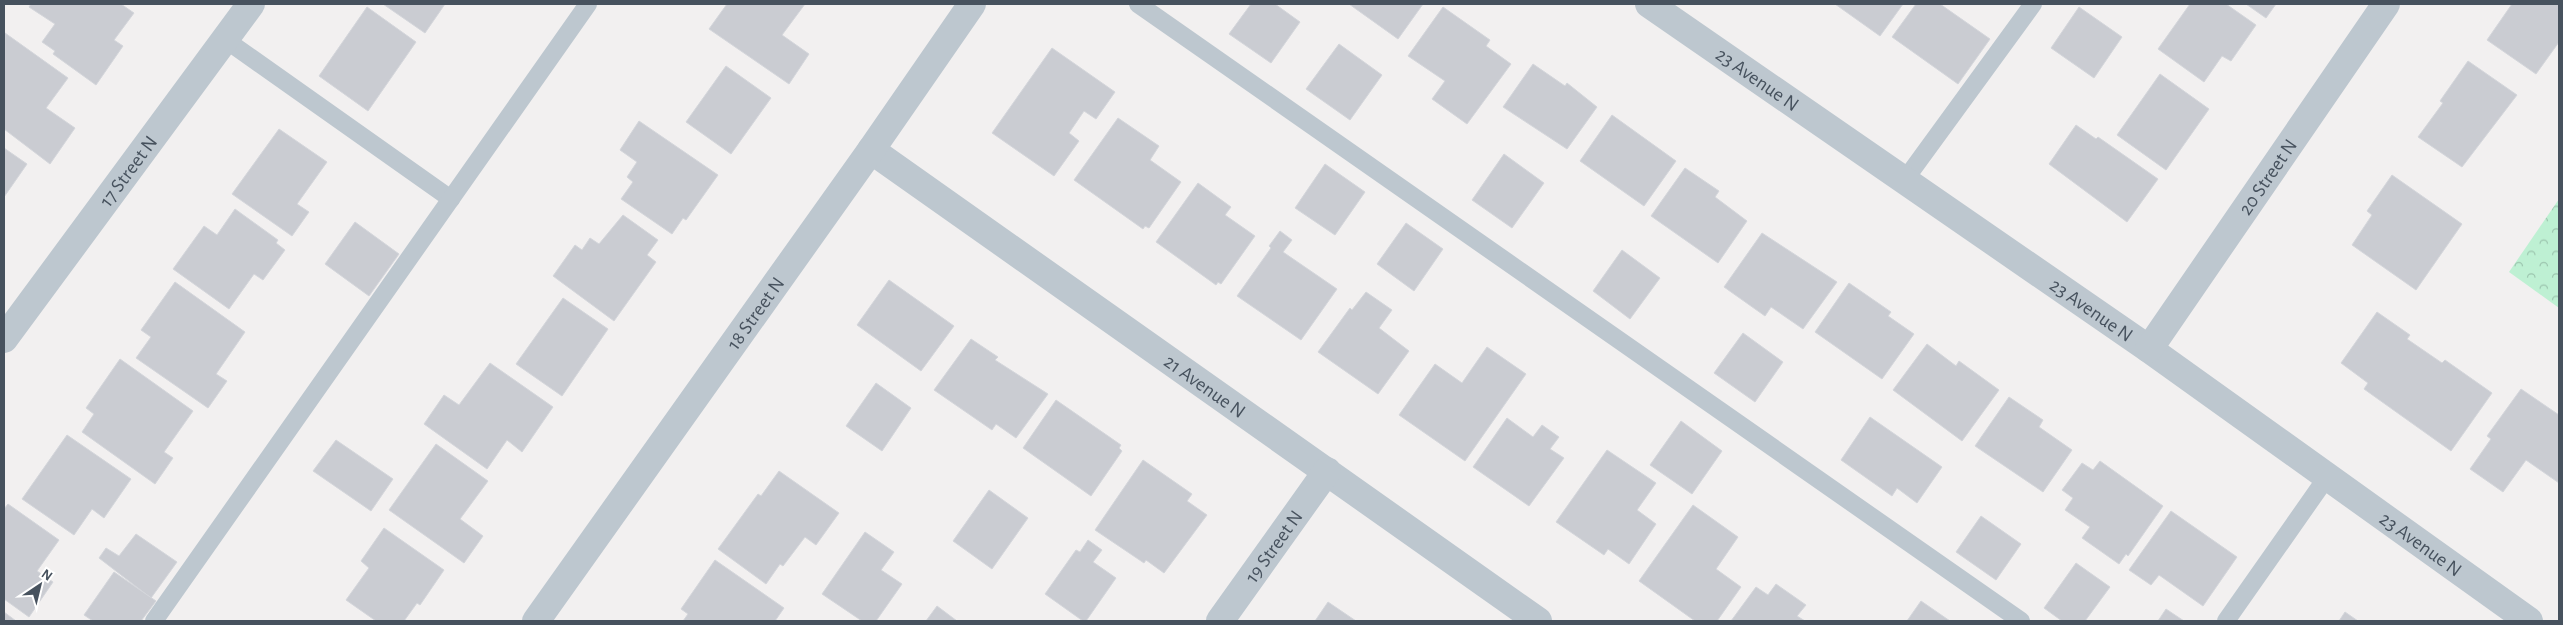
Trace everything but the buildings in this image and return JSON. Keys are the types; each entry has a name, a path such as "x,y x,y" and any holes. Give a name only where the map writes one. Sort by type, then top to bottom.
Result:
{"street":[{"name":"17 Street N","path":"6,332 226,40 251,4"},
{"name":"18 Street N","path":"536,621 871,150 972,4"},
{"name":"23 Avenue N","path":"1649,4 2149,349 2529,621"},
{"name":"20 Street N","path":"2149,349 2386,4"},
{"name":"21 Avenue N","path":"871,150 1538,621"},
{"name":"19 Street N","path":"1220,621 1327,471"}],"lane":[{"path":"154,621 588,4"},
{"path":"1138,4 2021,621"},
{"path":"1904,180 2033,4"},
{"path":"226,40 451,199"},
{"path":"2226,621 2327,477"}],"green space":[{"path":"2559,199 2559,308 2509,272"}]}
